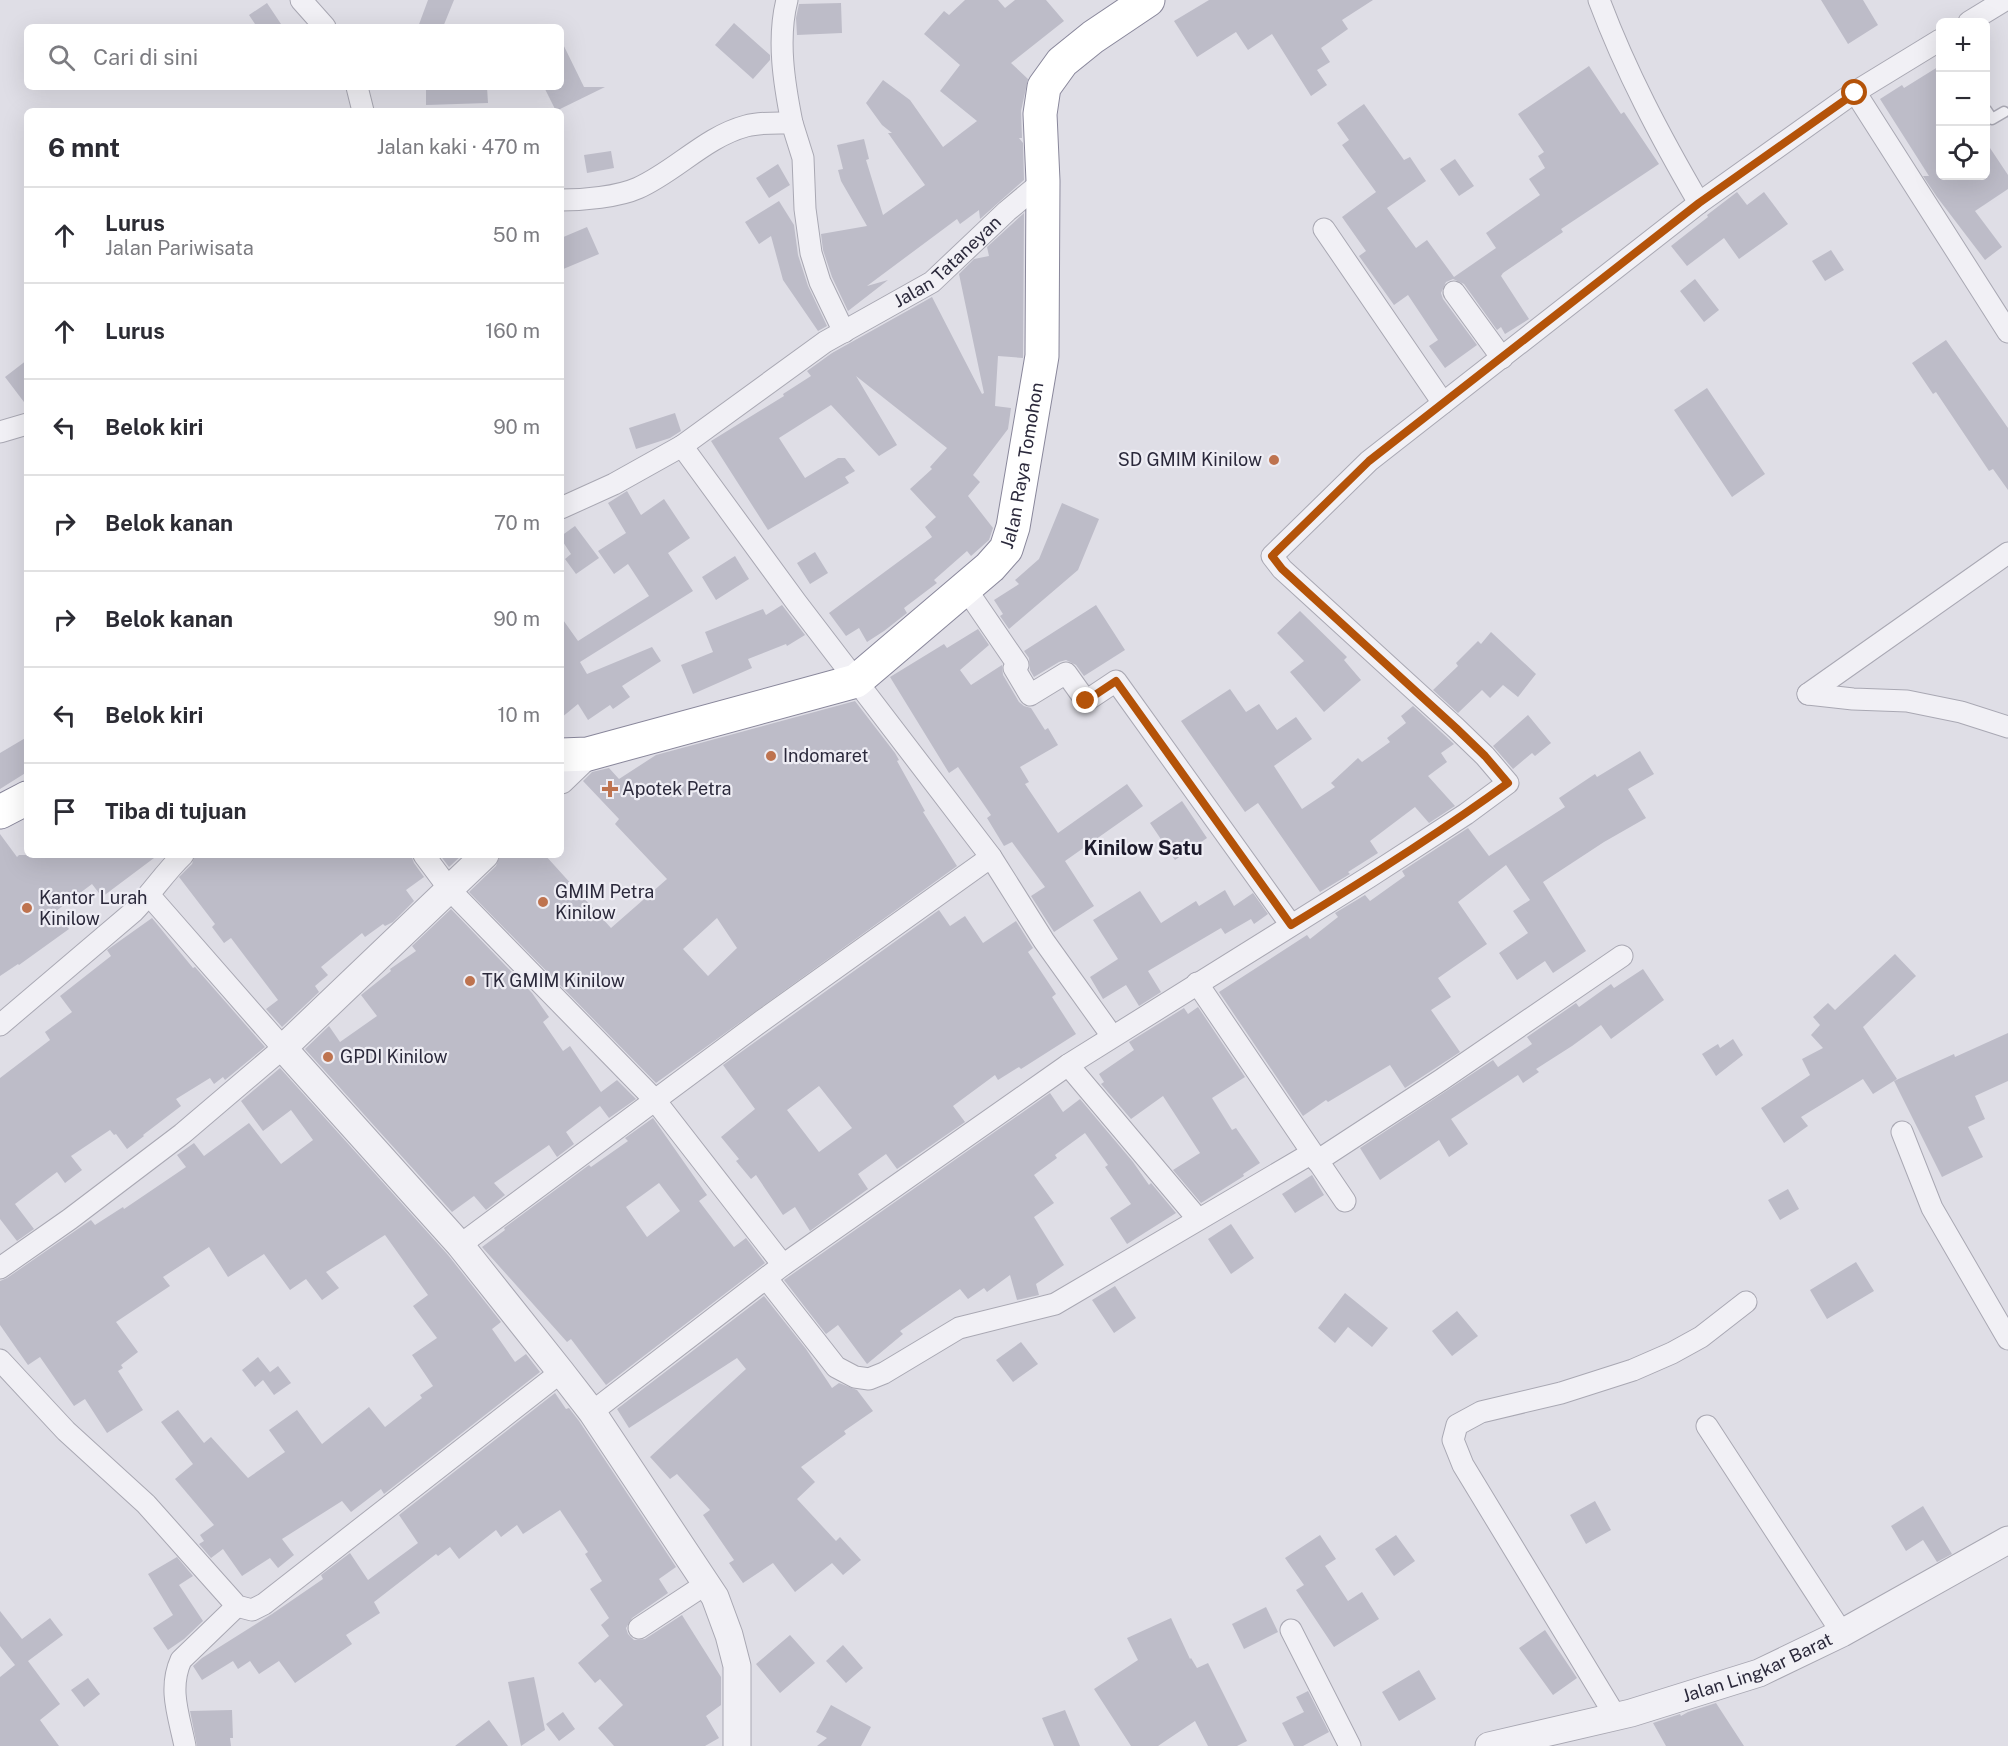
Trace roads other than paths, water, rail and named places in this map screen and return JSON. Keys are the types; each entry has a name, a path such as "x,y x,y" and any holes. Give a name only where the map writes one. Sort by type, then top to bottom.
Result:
{"highway":[{"name":"Jalan Raya Tomohon","path":"574,754 856,681 966,589 1006,549 1012,527 1042,356 1043,181 1040,114 1044,87 1062,62 1093,37 1148,0"},
{"path":"0,812 24,800"}],"street":[{"path":"302,0 322,24"},
{"path":"787,0 781,21 786,91 792,123 803,158 805,209 811,253 820,282 844,332"},
{"path":"1599,0 1615,42 1649,115 1699,203"},
{"path":"1976,18 2005,0"},
{"path":"592,1412 775,1272 1068,1065 1447,827 1508,783 1485,756 1456,728 1282,569 1272,556 1369,461 1699,203 1855,93 1936,44"},
{"path":"358,90 362,108"},
{"path":"1855,93 2008,332"},
{"path":"564,200 576,200 637,188 717,138 746,126 792,123"},
{"name":"Jalan Tataneyan","path":"564,507 614,484 682,446 825,342 932,282 1007,211 1043,181"},
{"path":"1324,229 1443,403"},
{"path":"1454,292 1502,358"},
{"path":"0,432 24,425"},
{"path":"682,446 856,681 991,857 1044,941 1112,1036"},
{"path":"2008,554 1808,693 1853,699 1907,701 1961,712 2008,726"},
{"path":"966,589 1018,665 1014,668 1030,695 1066,673 1086,701 1116,681 1291,925"},
{"path":"564,774 574,754"},
{"path":"460,1245 654,1099 991,857"},
{"path":"0,1025 149,896 180,858"},
{"path":"426,858 450,890 654,1099 775,1272 836,1367 855,1377 869,1379 904,1362 959,1328 1055,1304 1197,1219 1314,1157 1441,1080 1622,956"},
{"path":"0,1268 70,1219 182,1134 284,1048 482,858"},
{"path":"149,896 460,1245 592,1412 715,1597 724,1619 737,1666 737,1746"},
{"path":"1197,983 1345,1201"},
{"path":"1068,1065 1197,1219"},
{"path":"1902,1132 1932,1208 2008,1339"},
{"path":"1616,1717 1463,1465 1453,1440 1457,1425 1480,1412 1561,1393 1633,1370 1701,1337 1746,1302"},
{"path":"0,1360 66,1431 146,1504 237,1606 252,1610 264,1604 561,1372"},
{"path":"1707,1426 1842,1633"},
{"name":"Jalan Lingkar Barat","path":"1489,1746 1616,1717 1759,1673 1842,1633 2008,1540"},
{"path":"639,1628 706,1584"},
{"path":"185,1746 174,1691 176,1671 181,1660 237,1606"},
{"path":"1291,1629 1350,1746"}],"lane":[{"path":"1990,116 1992,119 2004,112"}],"place":[{"name":"SD GMIM Kinilow","path":"1274,460"},
{"name":"Indomaret","path":"771,756"},
{"name":"Apotek Petra","path":"610,789"},
{"name":"GMIM Petra Kinilow","path":"543,902"},
{"name":"Kantor Lurah Kinilow","path":"27,908"},
{"name":"TK GMIM Kinilow","path":"470,981"},
{"name":"GPDI Kinilow","path":"328,1057"}],"district":[{"name":"Kinilow Satu","path":"1143,848"}]}
